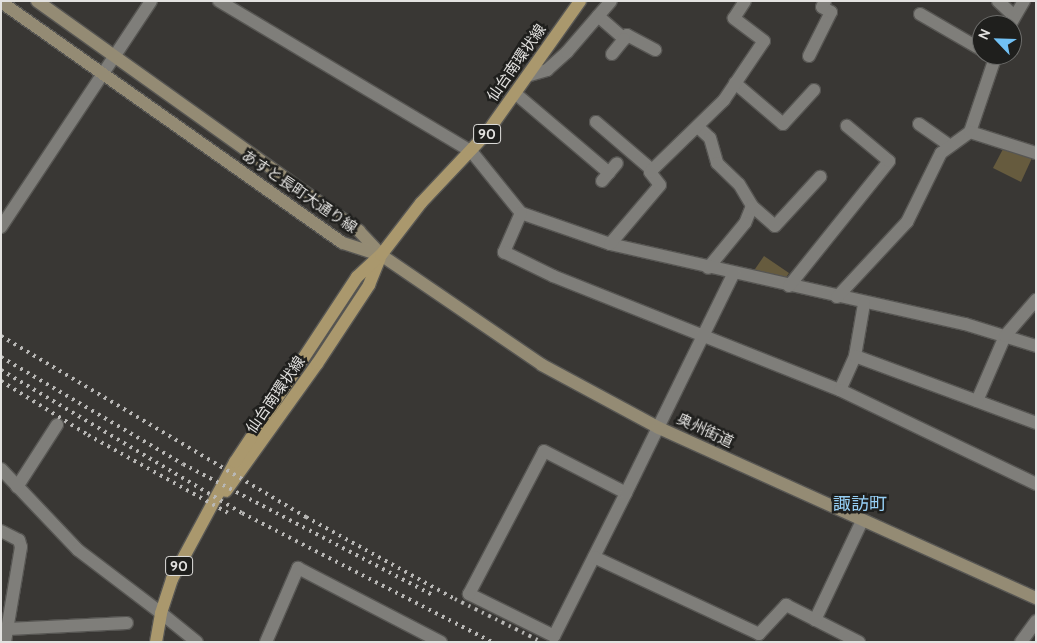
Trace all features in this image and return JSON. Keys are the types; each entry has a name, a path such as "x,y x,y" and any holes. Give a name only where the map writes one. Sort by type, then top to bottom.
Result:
{"main road":[{"name":"あすと長町大通り線","path":"37,1 359,231 381,255"},
{"name":"仙台南環状線","path":"156,642 161,613 172,579 202,520 235,462 357,278 381,255 421,203 471,151 530,75 580,1"},
{"name":"あすと長町大通り線","path":"1,2 343,243 381,255"},
{"name":"奥州街道","path":"381,255 542,365 659,428 1036,598"}],"street":[{"path":"1,227 151,1"},
{"path":"219,1 471,151 521,213 610,244 837,298 965,324 1036,346"},
{"path":"530,75 554,64 611,1"},
{"path":"610,244 660,185 650,172 698,127 735,83 764,41 734,18 745,1"},
{"path":"809,56 831,12 822,7 825,1"},
{"path":"998,1 1008,15"},
{"path":"1015,15 1024,1"},
{"path":"920,14 972,44"},
{"path":"598,16 624,39"},
{"path":"612,54 627,35 654,50"},
{"path":"837,298 906,222 930,169 940,153 970,132 991,65"},
{"path":"735,83 783,124 814,90"},
{"path":"516,94 609,172"},
{"path":"596,122 652,170"},
{"path":"919,124 950,146"},
{"path":"789,286 890,161 847,126"},
{"path":"698,127 710,138 717,163 740,184 752,206 775,226 820,177"},
{"path":"970,132 1036,153"},
{"path":"708,268 745,223 752,206"},
{"path":"521,213 504,252 553,276 704,334 840,390 1036,484"},
{"path":"554,636 659,428 734,273"},
{"path":"977,401 1005,336 1036,300"},
{"path":"840,390 855,356 864,304"},
{"path":"855,356 1036,423"},
{"path":"17,487 57,425"},
{"path":"566,642 469,594 544,451 626,493"},
{"path":"1,469 78,550 197,642"},
{"path":"815,620 862,521"},
{"path":"1,531 19,540 21,547 7,635 127,623"},
{"path":"594,557 759,634 786,605 859,642"},
{"path":"266,642 298,568 442,642"},
{"path":"1022,642 1036,621"}],"shaded area":[{"path":"1003,149 1032,158 1021,182 993,168"},
{"path":"764,256 789,273 785,279 753,272"}],"railway":[{"path":"1,336 306,517 455,599 542,642"},
{"path":"1,357 183,464 432,595"},
{"path":"1,370 242,513 492,642"},
{"path":"1,381 88,435 228,513"}],"district":[{"name":"諏訪町","path":"860,504"}]}
